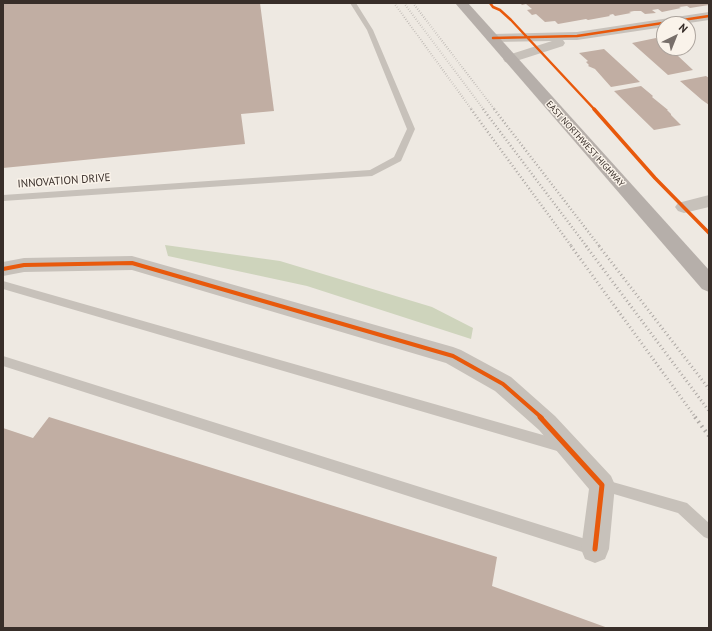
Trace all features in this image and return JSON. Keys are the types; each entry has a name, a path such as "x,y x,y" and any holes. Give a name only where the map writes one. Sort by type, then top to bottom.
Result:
{"main road":[{"name":"EAST NORTHWEST HIGHWAY","path":"462,3 709,284"}],"street":[{"path":"492,38 578,36 709,16"},
{"path":"510,59 578,36"},
{"path":"684,207 709,201"},
{"path":"3,269 24,265 132,264 453,356 503,384 547,423 602,485 595,549"}],"lane":[{"name":"INNOVATION DRIVE","path":"3,198 126,188 372,173 398,159 410,129 370,30 353,3"},
{"path":"3,285 569,448"},
{"path":"3,361 595,549"},
{"path":"602,485 682,508 709,532"}],"green space":[{"path":"165,245 280,261 432,307 473,328 471,339 307,286 168,256"}],"building":[{"path":"3,3 260,3 274,111 241,114 245,144 3,168"},
{"path":"520,3 709,3 709,5 690,8 687,6 679,7 681,8 662,12 658,9 652,10 656,13 645,14 641,11 634,11 615,16 613,14 609,15 610,16 588,20 586,19 558,24 555,21 545,22 536,14 532,15 527,10 532,9 526,4 522,5"},
{"path":"656,38 656,56 678,56 693,70 668,75 632,43"},
{"path":"604,49 640,82 611,87 595,69 588,66 589,65 586,62 588,61 579,53"},
{"path":"706,76 709,78 709,105 680,81"},
{"path":"641,86 668,110 681,125 654,130 614,91"},
{"path":"49,417 497,557 492,586 608,628 3,628 3,428 33,438"}],"railway":[{"path":"394,3 472,110"},
{"path":"404,3 484,110"},
{"path":"413,3 495,110"},
{"path":"471,109 572,247"},
{"path":"483,109 587,247"},
{"path":"494,109 600,247"},
{"path":"571,246 696,418"},
{"path":"586,246 709,411"},
{"path":"599,246 709,389"},
{"path":"695,417 709,436"}],"cycle path":[{"path":"490,3 493,7 500,10 511,20 608,124 655,178 709,233"},
{"path":"493,38 577,36 709,16"},
{"path":"3,269 24,265 132,263 453,356 503,384 547,423 602,485 595,549"}]}
